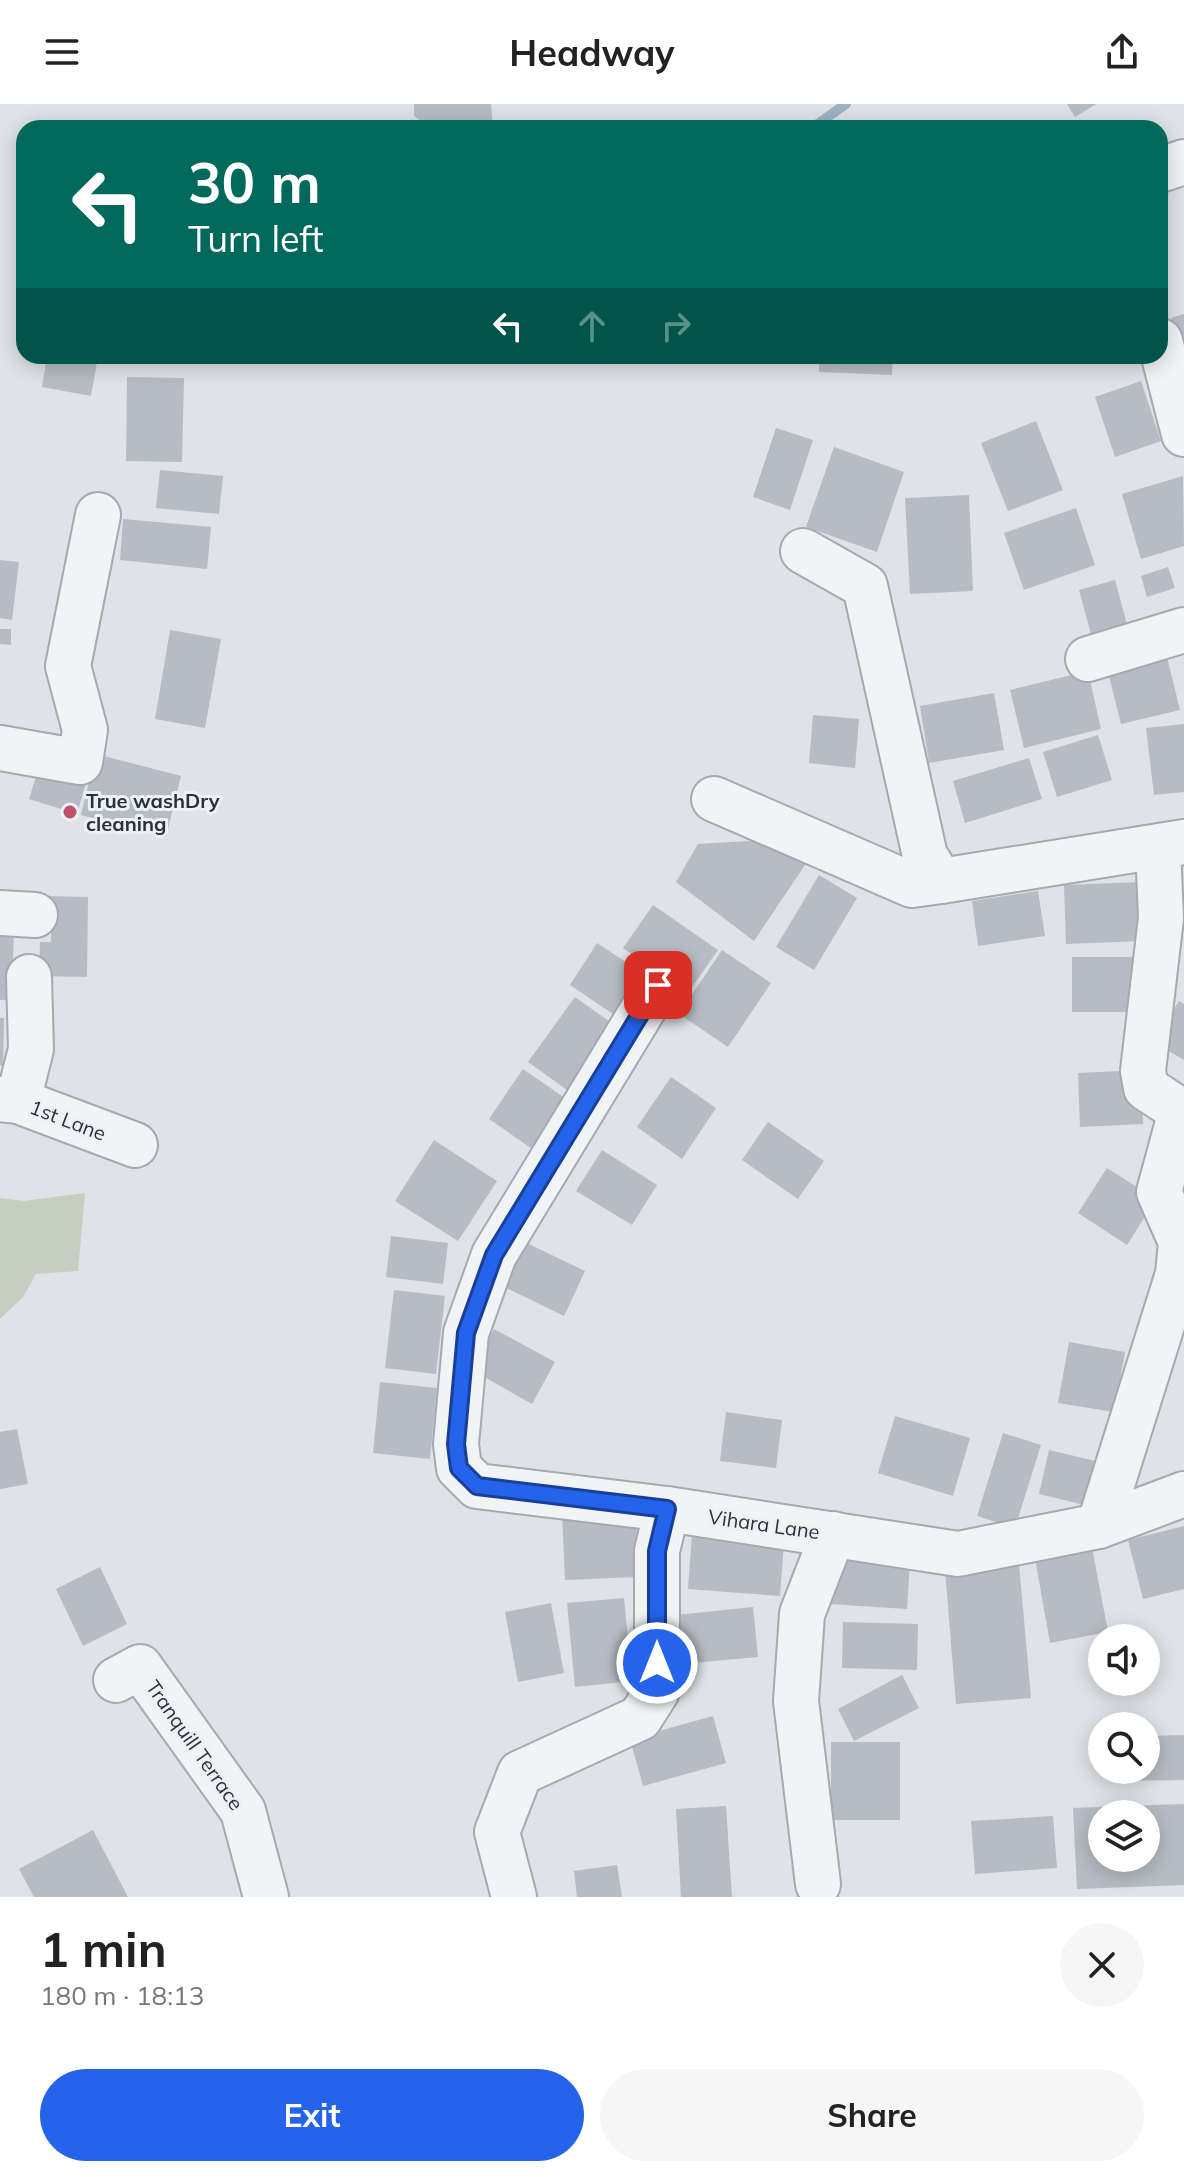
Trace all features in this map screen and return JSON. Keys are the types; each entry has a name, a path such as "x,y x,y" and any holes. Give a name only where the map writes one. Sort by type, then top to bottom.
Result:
{"street":[{"path":"1166,364 1184,434"},
{"path":"0,748 80,762 85,730 68,666 98,515"},
{"path":"803,551 865,586 925,856 941,881"},
{"path":"1088,659 1184,630"},
{"path":"714,799 912,885 1171,844 1143,1071 1146,1088 1181,1111 1159,1192 1181,1242 1178,1274 1099,1526"},
{"path":"9,1100 31,1049 29,977"},
{"name":"Vihara Lane","path":"658,985 494,1255 466,1333 456,1444 459,1468 477,1486 667,1509 958,1554 1099,1526 1184,1494"},
{"name":"1st Lane","path":"9,1100 135,1145"},
{"path":"514,1897 497,1832 520,1773 640,1718 657,1691 657,1551 667,1509"},
{"path":"818,1884 796,1701 802,1614 833,1534"},
{"name":"Tranquill Terrace","path":"116,1680 140,1667 243,1811 266,1897"}],"green space":[{"path":"85,1193 78,1271 36,1274 23,1297 0,1319 0,1198 24,1201"}],"building":[{"path":"414,104 491,104 492,120 420,120 414,116"},
{"path":"1067,104 1096,104 1075,117"},
{"path":"1184,314 1184,359 1183,359 1171,318"},
{"path":"46,364 97,364 91,396 42,387"},
{"path":"819,364 893,364 892,375 819,372"},
{"path":"127,377 184,378 182,462 126,461"},
{"path":"1141,381 1161,441 1115,457 1095,397"},
{"path":"1036,421 1063,490 1008,511 981,443"},
{"path":"776,428 813,440 790,510 753,497"},
{"path":"834,447 904,472 877,552 806,527"},
{"path":"160,470 223,476 219,514 156,508"},
{"path":"1183,476 1184,546 1141,559 1122,494"},
{"path":"969,495 973,591 910,594 905,498"},
{"path":"1076,508 1095,565 1024,590 1004,533"},
{"path":"123,519 211,527 207,569 120,560"},
{"path":"0,560 19,562 12,620 0,618"},
{"path":"1168,567 1175,588 1147,597 1141,576"},
{"path":"1115,580 1128,628 1092,638 1079,590"},
{"path":"0,629 11,629 11,645 0,644"},
{"path":"170,630 221,639 205,728 155,719"},
{"path":"1165,649 1180,710 1121,724 1106,664"},
{"path":"1088,671 1101,729 1024,748 1010,690"},
{"path":"994,693 1004,750 929,763 920,706"},
{"path":"813,715 859,719 855,768 809,763"},
{"path":"1184,724 1184,792 1154,795 1146,728"},
{"path":"1098,735 1112,780 1057,797 1043,752"},
{"path":"96,754 181,776 166,837 81,815"},
{"path":"1029,758 1042,799 965,823 953,781"},
{"path":"40,764 87,779 77,814 29,799"},
{"path":"770,840 807,862 754,941 676,882 698,844"},
{"path":"819,875 857,898 814,970 776,947"},
{"path":"1141,882 1143,941 1066,944 1064,885"},
{"path":"1038,891 1045,936 978,946 972,901"},
{"path":"46,896 88,897 87,977 39,976 40,942 51,942 51,930 46,930"},
{"path":"653,905 718,950 688,993 623,948"},
{"path":"0,922 14,922 12,1000 0,1000"},
{"path":"597,943 653,980 625,1022 570,985"},
{"path":"722,950 771,983 728,1047 679,1014"},
{"path":"1072,957 1141,957 1141,1012 1072,1012"},
{"path":"575,997 623,1031 577,1097 528,1062"},
{"path":"1179,1001 1184,1004 1184,1060 1154,1042"},
{"path":"0,1018 4,1018 3,1066 0,1065"},
{"path":"523,1069 575,1105 541,1155 489,1119"},
{"path":"1141,1070 1143,1124 1080,1127 1078,1073"},
{"path":"671,1077 716,1108 682,1159 637,1127"},
{"path":"768,1122 824,1161 798,1199 742,1160"},
{"path":"434,1140 497,1181 458,1241 395,1201"},
{"path":"602,1150 657,1185 632,1225 576,1191"},
{"path":"1107,1168 1156,1199 1127,1245 1078,1213"},
{"path":"508,1234 585,1271 564,1316 486,1278"},
{"path":"391,1236 448,1243 443,1284 386,1277"},
{"path":"394,1290 445,1296 436,1374 385,1368"},
{"path":"494,1329 555,1362 532,1404 472,1370"},
{"path":"1069,1342 1125,1352 1114,1412 1058,1403"},
{"path":"380,1382 437,1388 430,1459 373,1453"},
{"path":"726,1412 782,1420 776,1468 720,1461"},
{"path":"895,1416 970,1438 953,1496 878,1473"},
{"path":"17,1429 28,1484 0,1489 0,1432"},
{"path":"1003,1433 1041,1445 1015,1528 977,1516"},
{"path":"1049,1450 1104,1463 1093,1507 1039,1494"},
{"path":"636,1509 638,1577 565,1580 562,1512"},
{"path":"693,1522 785,1530 780,1596 688,1589"},
{"path":"1184,1526 1184,1589 1143,1599 1128,1540"},
{"path":"833,1541 911,1547 907,1609 829,1604"},
{"path":"1092,1547 1106,1624 1088,1624 1088,1636 1050,1643 1035,1558"},
{"path":"1019,1564 1031,1698 956,1704 945,1570"},
{"path":"100,1567 127,1624 83,1646 56,1589"},
{"path":"624,1598 632,1681 575,1687 567,1603"},
{"path":"551,1603 564,1673 518,1682 505,1612"},
{"path":"753,1607 758,1657 682,1664 677,1615"},
{"path":"843,1622 918,1624 917,1670 842,1668"},
{"path":"902,1675 919,1708 854,1741 838,1709"},
{"path":"713,1716 726,1763 643,1786 630,1739"},
{"path":"1184,1735 1184,1780 1160,1780 1160,1736"},
{"path":"831,1742 900,1742 900,1820 831,1820"},
{"path":"1184,1804 1184,1885 1077,1889 1073,1808 1088,1807 1088,1872 1160,1872 1160,1805"},
{"path":"726,1806 732,1897 681,1897 676,1809"},
{"path":"1053,1816 1057,1868 975,1874 971,1821"},
{"path":"93,1830 128,1897 34,1897 19,1869"},
{"path":"617,1865 622,1897 577,1897 574,1871"}],"waterway":[{"path":"823,120 846,104"}],"place":[{"name":"True washDry cleaning","path":"70,812"}],"route":[{"path":"657,1663 657,1551 667,1509 477,1486 459,1468 456,1444 466,1333 494,1255 658,985"}]}
